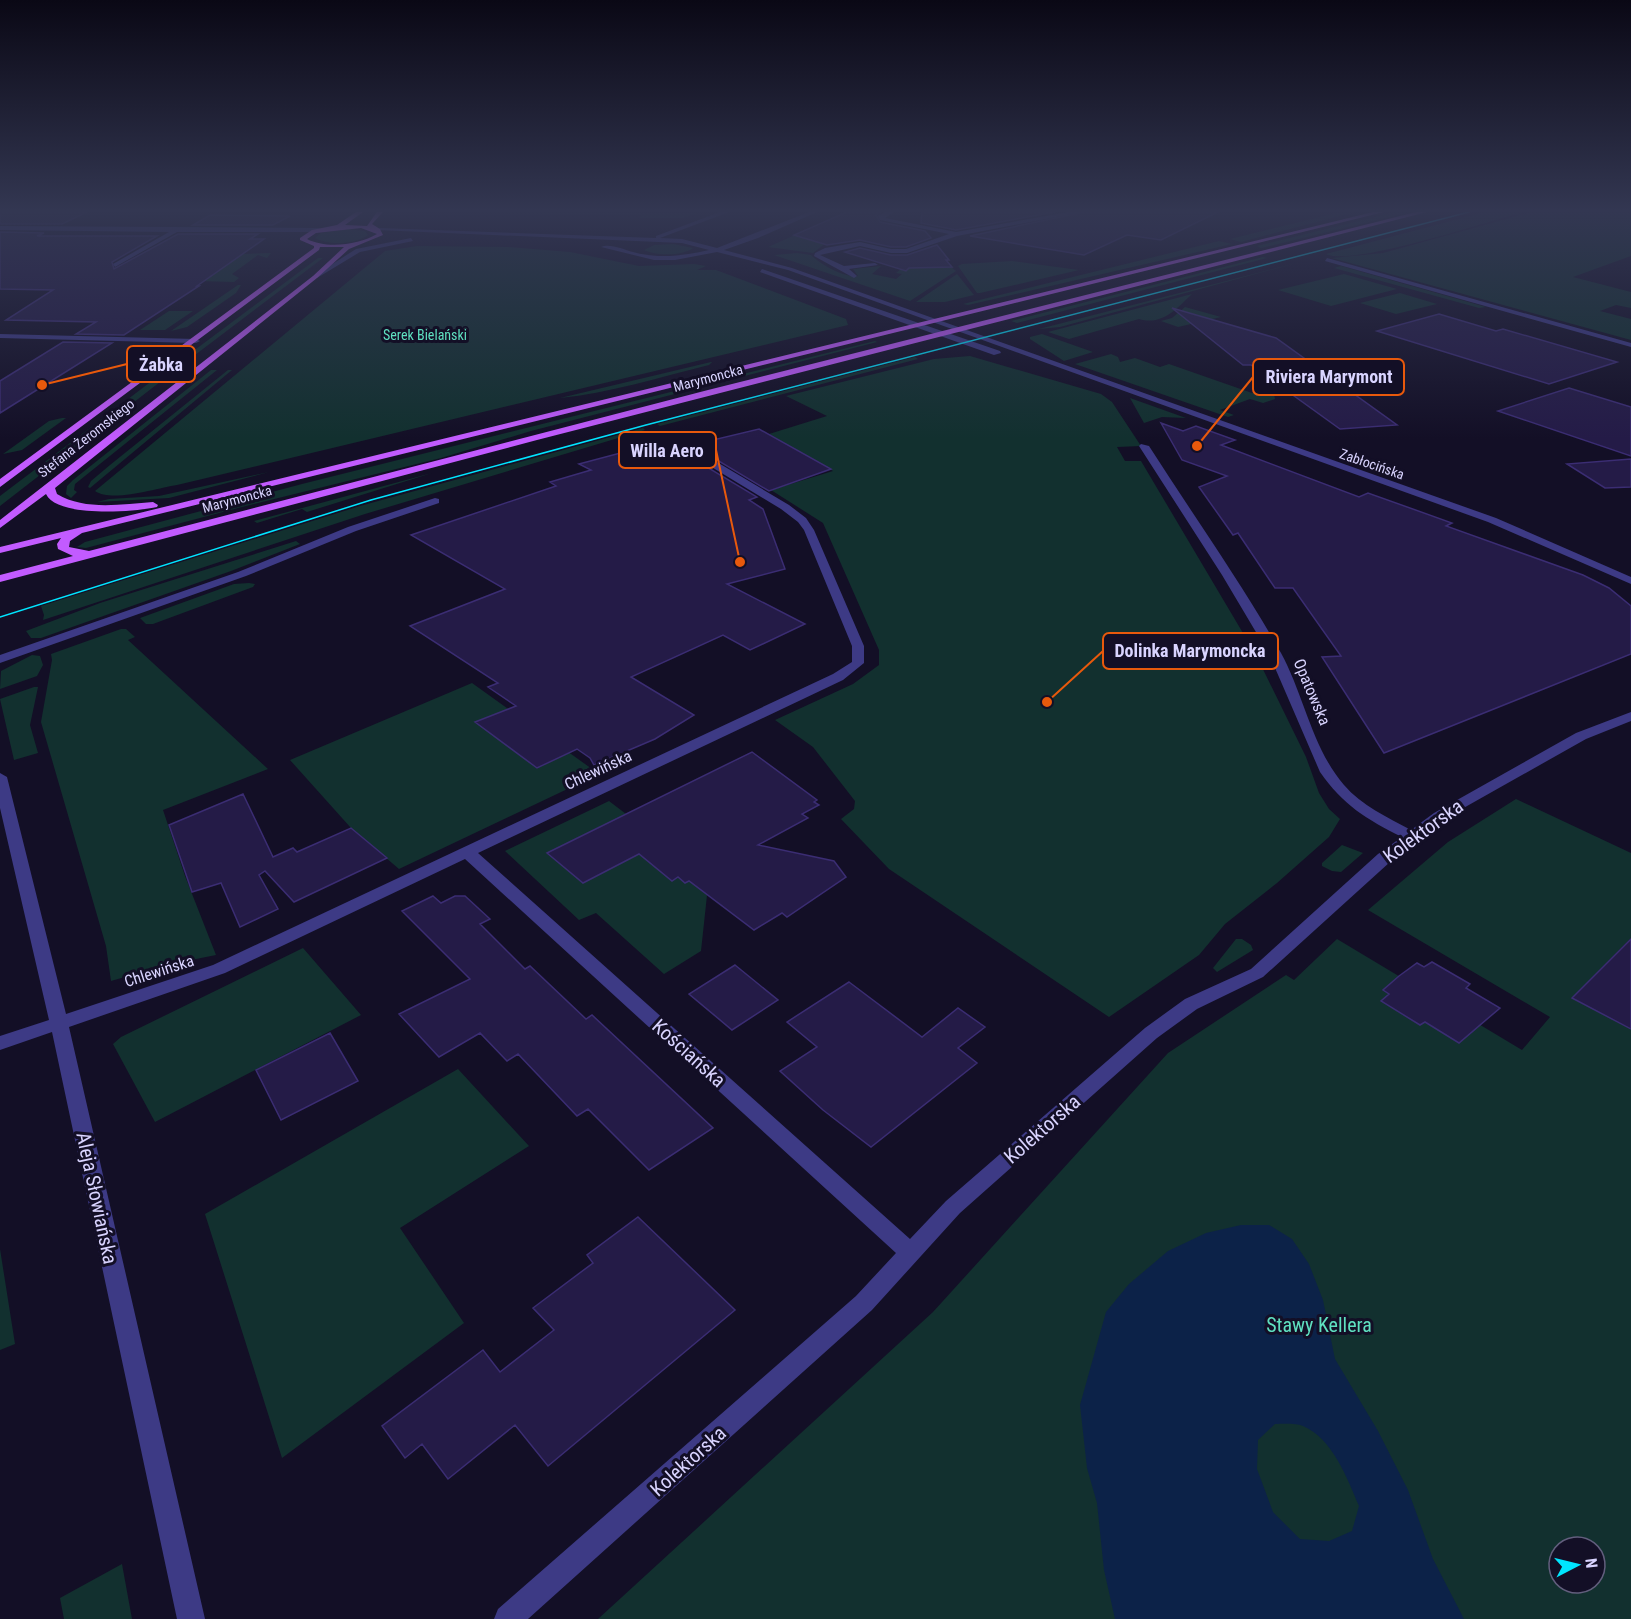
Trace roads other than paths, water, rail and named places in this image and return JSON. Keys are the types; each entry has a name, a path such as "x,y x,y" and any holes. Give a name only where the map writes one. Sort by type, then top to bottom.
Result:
{"main road":[{"name":"Stefana Żeromskiego","path":"0,484 266,288"},
{"name":"Stefana Żeromskiego","path":"0,525 302,288"},
{"name":"Marymoncka","path":"0,550 1073,288"},
{"name":"Marymoncka","path":"0,579 1124,288"},
{"path":"52,483 50,492 52,496 64,503 80,506 132,506 198,501"},
{"path":"83,529 66,539 63,544 64,549 75,553 94,554"}],"street":[{"name":"Zabłocińska","path":"808,288 974,347 1101,381"},
{"name":"Zabłocińska","path":"842,288 1501,524 1631,581"},
{"path":"1426,288 1631,345"},
{"path":"0,336 196,341"},
{"name":"Chlewińska","path":"0,1044 219,969 838,677 858,663 858,646 809,530 802,520 785,507 665,435"},
{"name":"Opatowska","path":"1144,446 1276,656 1323,765 1335,785 1350,801 1368,813 1412,836"},
{"path":"0,659 242,574 352,529 435,501"},
{"name":"Kolektorska","path":"508,1619 864,1303 953,1207 1151,1033 1191,1004 1257,973 1344,893 1412,836 1448,811 1515,771 1581,736 1631,716"},
{"name":"Aleja Słowiańska","path":"0,777 59,1023 191,1619"},
{"name":"Kościańska","path":"467,852 911,1253"}],"water":[{"name":"Stawy Kellera","path":"1241,1225 1269,1225 1292,1239 1309,1264 1323,1300 1335,1359 1378,1431 1408,1490 1433,1559 1464,1619 1115,1619 1104,1570 1097,1503 1087,1468 1080,1405 1106,1312 1129,1284 1168,1251 1206,1233","holes":["1275,1424 1303,1426 1314,1432 1331,1450 1359,1506 1352,1531 1329,1541 1300,1539 1273,1512 1257,1469 1258,1440"]}],"tram line":[{"path":"0,617 371,500 646,425 1177,288"}],"place":[{"name":"Żabka","path":"42,385"},
{"name":"Riviera Marymont","path":"1197,446"},
{"name":"Willa Aero","path":"740,562"},
{"name":"Dolinka Marymoncka","path":"1047,702"}],"park label":[{"name":"Serek Bielański","path":"425,335"}]}
